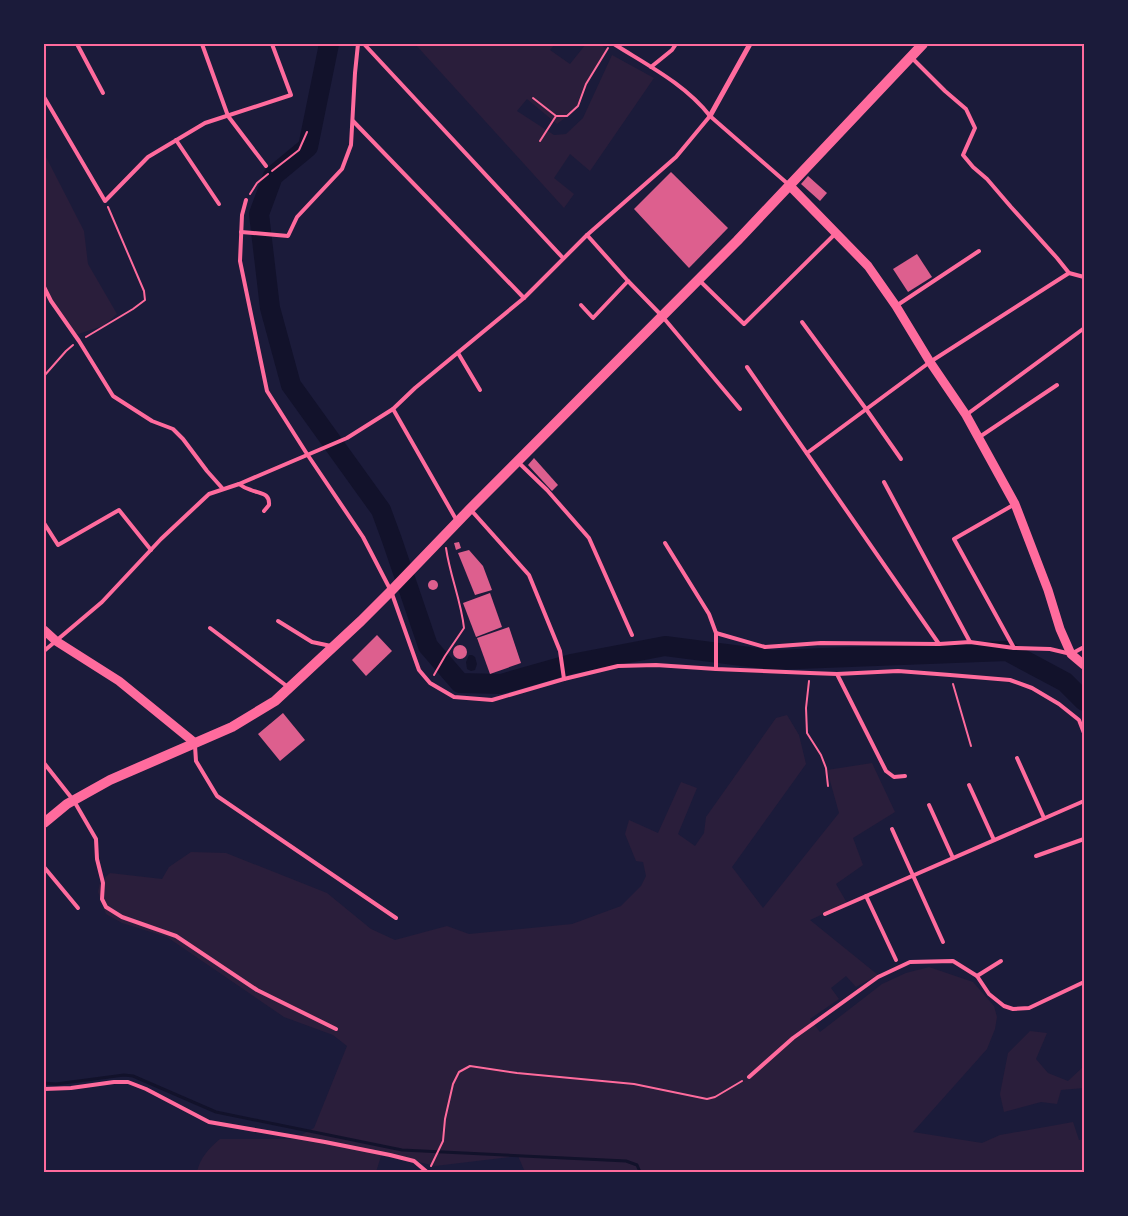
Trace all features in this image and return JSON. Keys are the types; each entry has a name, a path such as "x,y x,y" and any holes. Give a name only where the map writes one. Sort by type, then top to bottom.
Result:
{"main road":[{"path":"44,823 74,801 110,780 232,727 275,701 391,591 737,241 923,44"}],"street":[{"path":"710,116 750,44"},
{"path":"790,186 868,266 966,415 1015,504 1048,590 1060,629 1072,654 1084,665"},
{"path":"44,630 56,641 119,681 195,743"}],"lane":[{"path":"77,44 103,93"},
{"path":"202,44 228,116 266,166"},
{"path":"44,97 105,201 148,157 205,123 291,95 272,44"},
{"path":"241,232 288,236 297,217 342,169 351,144 358,44"},
{"path":"364,44 563,258"},
{"path":"612,44 683,89 710,116 790,186"},
{"path":"651,67 672,50 676,44"},
{"path":"911,57 966,109 975,128 963,155 987,179 1069,274 1084,277"},
{"path":"44,651 102,602 151,550 209,494 239,484 347,438 393,409 415,388 524,298 587,235 676,157 710,116"},
{"path":"353,121 524,298"},
{"path":"176,140 219,204"},
{"path":"246,200 242,215 240,261 267,391 363,537 391,591 419,670 430,683 454,697 492,700 564,678 618,666 656,664 716,669 837,674 898,671 1010,680 1032,688 1060,704 1079,720 1084,733"},
{"path":"699,279 744,324 836,232"},
{"path":"587,235 662,316 740,409"},
{"path":"896,306 979,251"},
{"path":"807,453 930,362 1069,274"},
{"path":"580,306 593,318 628,281"},
{"path":"44,287 113,396 152,420 173,429 222,489"},
{"path":"802,322 901,459"},
{"path":"966,415 1083,329 1084,331"},
{"path":"458,353 480,390"},
{"path":"747,367 939,644"},
{"path":"978,438 1057,385"},
{"path":"393,409 458,522"},
{"path":"518,462 547,490 589,538 632,635"},
{"path":"884,482 970,642"},
{"path":"239,484 248,489 266,494 269,505 264,511"},
{"path":"1014,648 954,539 1015,504"},
{"path":"470,509 529,575 560,651 564,678"},
{"path":"44,523 58,545 119,510 151,550"},
{"path":"665,543 709,614 716,633 716,669"},
{"path":"278,620 312,642 334,646"},
{"path":"210,628 289,688"},
{"path":"716,633 765,647 821,643 939,644 970,642 1072,654 1084,647"},
{"path":"837,674 886,771 894,777 906,776"},
{"path":"195,743 196,761 217,796 396,918"},
{"path":"1017,758 1044,818"},
{"path":"44,763 74,801 96,839 97,860 103,884 102,899 106,907 122,917 176,936 257,990 336,1029"},
{"path":"970,785 994,840"},
{"path":"825,914 1084,801"},
{"path":"929,806 953,858"},
{"path":"892,829 943,942"},
{"path":"1036,856 1084,839"},
{"path":"44,867 78,908"},
{"path":"866,896 896,960"},
{"path":"749,1077 793,1038 878,978 910,962 953,961 977,976 990,994 1004,1006 1013,1009 1029,1008 1084,982"},
{"path":"977,976 1001,961"},
{"path":"44,1089 128,1082 146,1089 209,1122 390,1155 414,1161 428,1172"}],"path":[{"path":"533,98 556,116 567,116 578,106 586,84 612,44"},
{"path":"540,142 556,116"},
{"path":"246,200 257,183 299,150 307,132"},
{"path":"44,376 66,350 145,300 144,291 105,201"},
{"path":"434,675 464,628 462,613 448,566 445,536"},
{"path":"810,673 806,708 807,733 826,768 828,786"},
{"path":"950,675 971,746"},
{"path":"428,1172 443,1142 445,1119 452,1084 459,1072 470,1066 517,1073 634,1084 707,1099 715,1098 749,1077"}],"shaded area":[{"path":"415,44 555,44 550,50 570,64 586,44 600,44 606,49 574,111 557,124 527,99 517,111 554,135 566,134 583,118 612,55 654,78 590,171 570,154 554,178 574,194 564,208"},
{"path":"44,153 84,231 88,264 117,314 103,326 75,335 45,291"},
{"path":"469,655 475,657 477,664 475,670 467,669 466,662"},
{"path":"787,715 799,735 806,764 732,867 763,908 839,813 827,770 872,763 895,812 853,838 863,865 836,884 847,903 810,920 878,975 856,987 846,976 831,988 839,999 810,1019 820,1032 882,984 906,973 929,967 973,982 994,1006 997,1017 995,1029 987,1049 913,1132 982,1143 1000,1135 1073,1122 1079,1140 1084,1139 1084,1170 1080,1172 525,1172 518,1156 435,1166 382,1153 376,1172 197,1172 200,1162 220,1139 294,1139 314,1128 347,1046 333,1035 284,1017 167,937 122,923 106,914 98,892 100,882 110,873 162,879 169,867 191,852 226,853 327,893 371,929 395,940 447,926 469,934 572,924 621,906 641,886 646,876 643,862 636,861 625,834 629,820 658,833 681,782 697,788 678,834 695,846 704,833 706,817 776,718"},
{"path":"1030,1031 1047,1033 1036,1059 1048,1073 1068,1081 1084,1066 1084,1088 1061,1090 1057,1104 1041,1102 1004,1112 1000,1094 1008,1053"}],"building":[{"path":"671,172 728,228 689,268 634,209"},
{"path":"808,176 827,193 820,201 801,184"},
{"path":"917,254 932,277 908,292 893,269"},
{"path":"534,458 558,485 552,491 528,465"},
{"path":"459,542 461,548 456,550 454,543"},
{"path":"469,550 483,566 492,590 475,595 458,553"},
{"path":"431,580 435,580 438,585 437,589 431,590 428,587 428,583"},
{"path":"490,593 502,627 476,637 463,603"},
{"path":"509,627 521,663 490,674 477,638"},
{"path":"377,635 392,651 366,676 352,660"},
{"path":"460,645 465,647 467,652 465,657 460,659 455,657 453,652 455,647"},
{"path":"283,713 305,740 280,761 258,734"}],"waterway":[{"path":"329,44 308,147 273,176 259,214 270,308 291,385 381,510 428,646 460,683 501,684 571,664 665,646 772,660 1007,651 1065,682 1084,701"},
{"path":"44,1083 56,1084 124,1075 133,1076 216,1112 402,1150 626,1161 637,1165 640,1172"}]}
